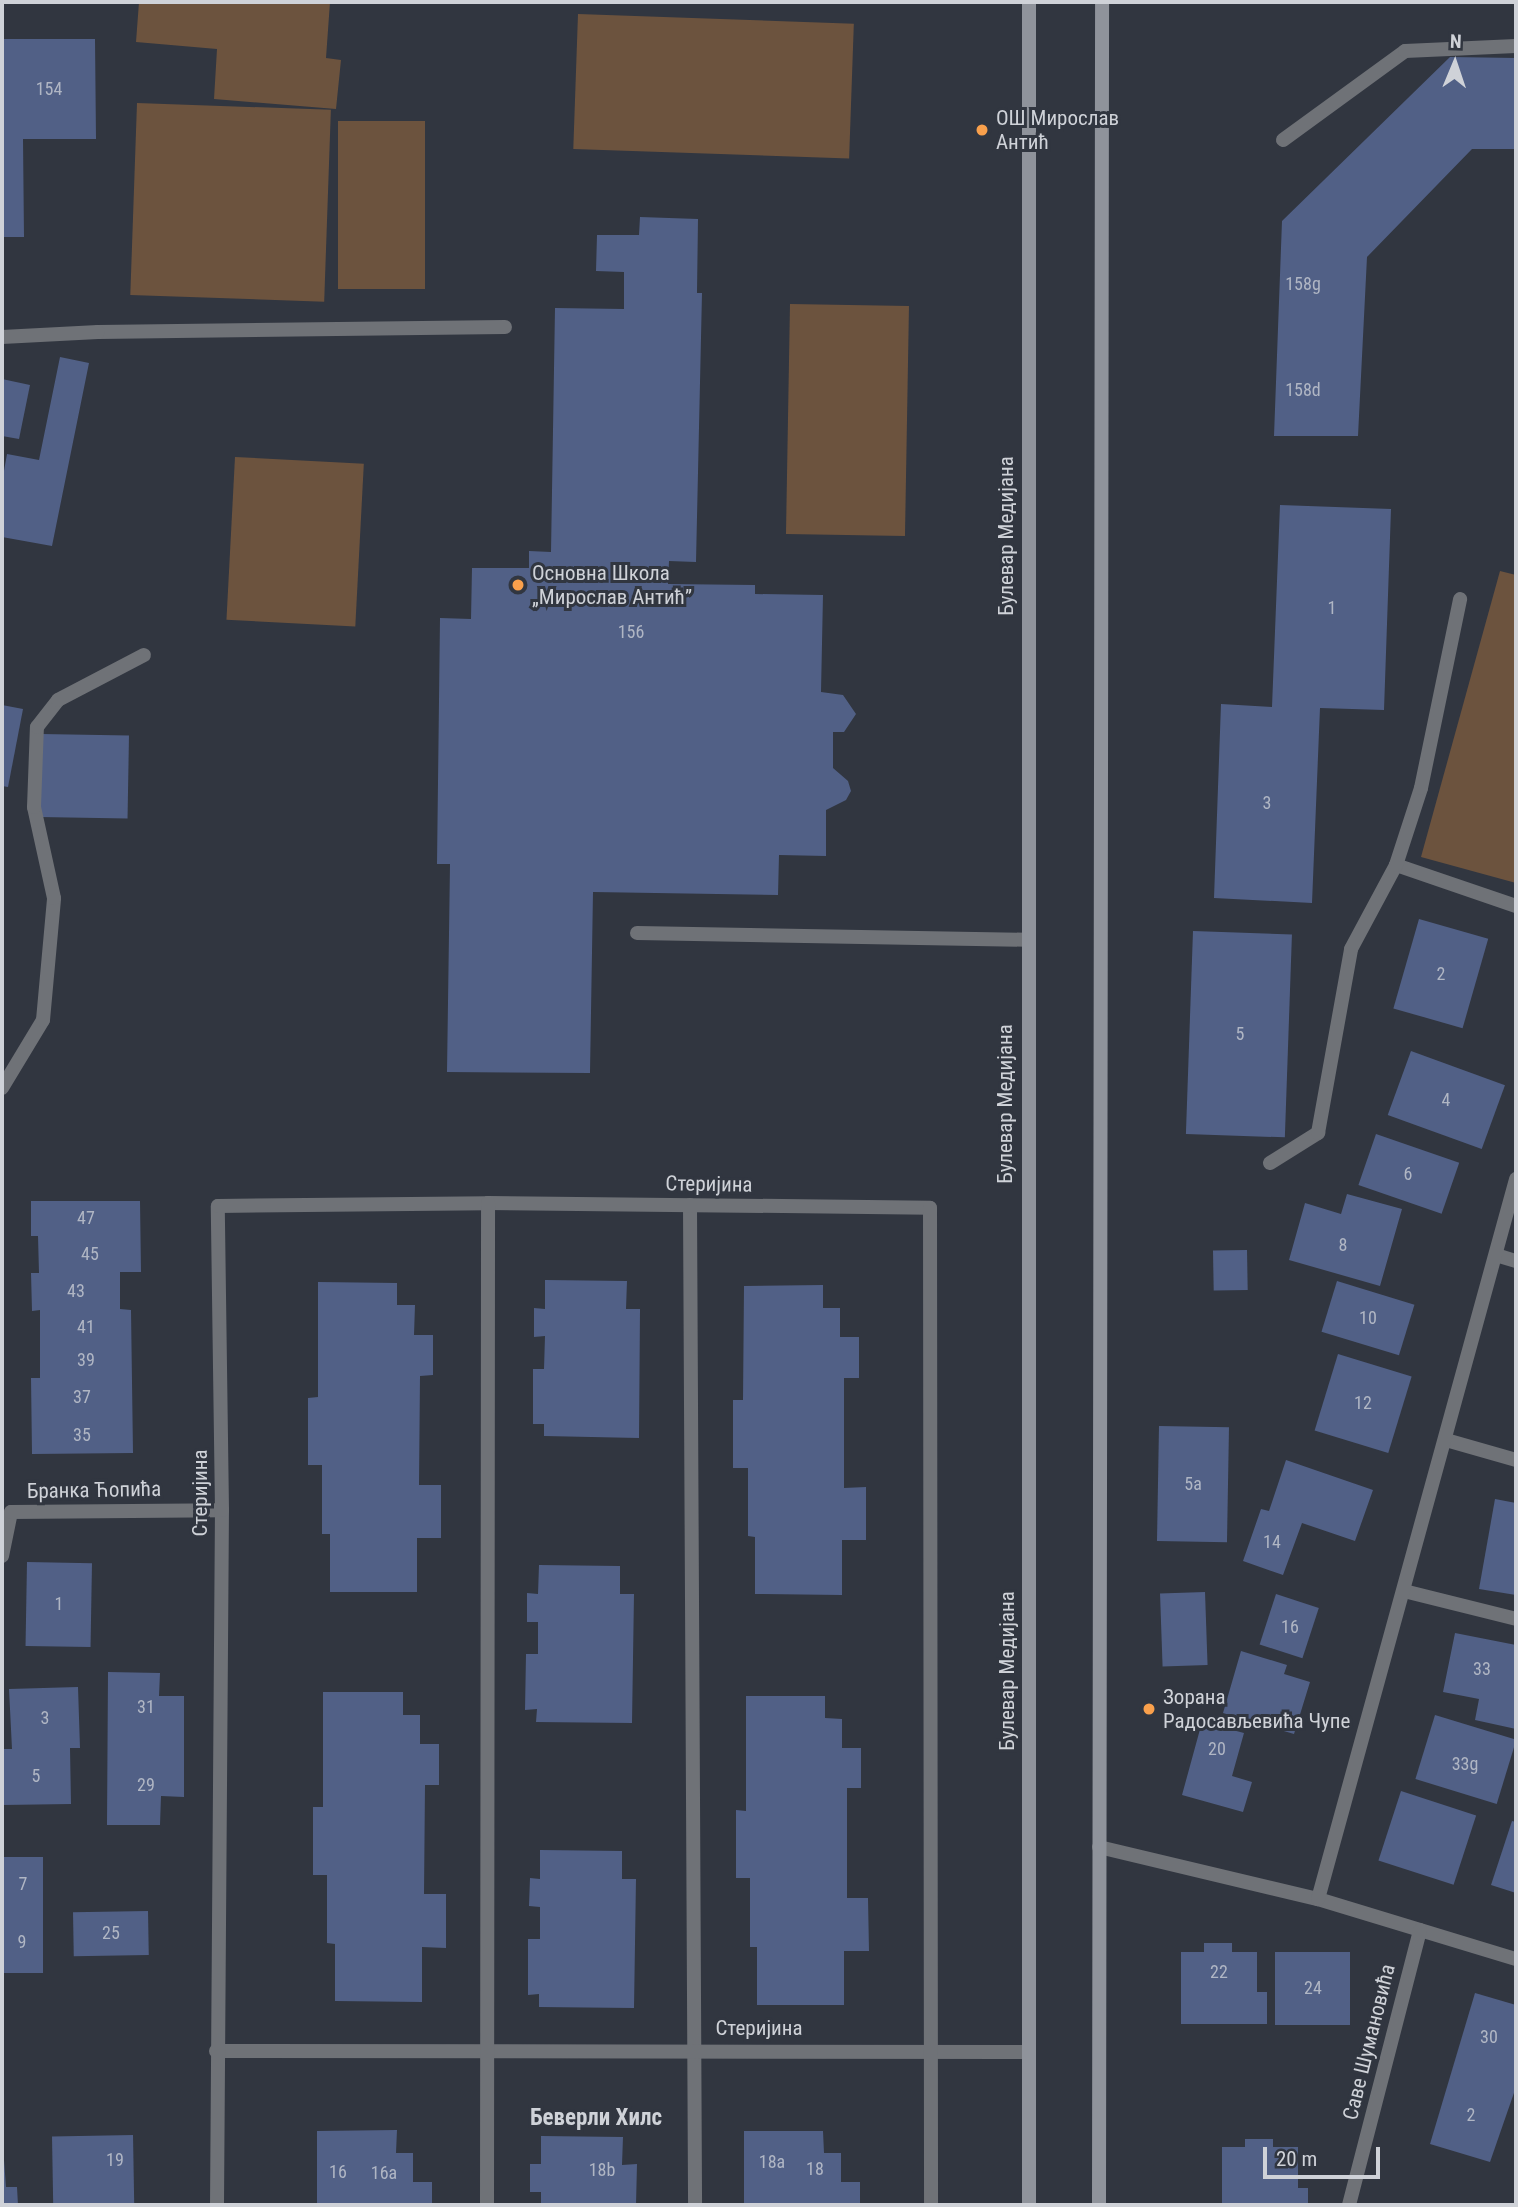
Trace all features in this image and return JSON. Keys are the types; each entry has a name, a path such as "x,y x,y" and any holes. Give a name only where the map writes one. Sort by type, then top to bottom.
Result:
{"main road":[{"name":"Булевар Медијана","path":"1029,2 1026,940 1029,2205"},
{"path":"1099,2205 1102,2"}],"street":[{"path":"1283,140 1405,51 1516,46"},
{"path":"2,337 98,332 505,327"},
{"path":"1270,1163 1318,1133 1351,949 1396,865 1421,788 1460,600"},
{"path":"2,1088 43,1020 54,898 34,807 37,727 58,700 145,655"},
{"path":"1396,865 1516,906"},
{"path":"637,933 1026,940"},
{"path":"1318,1899 1516,1179"},
{"path":"487,2205 488,1203"},
{"name":"Стеријина","path":"217,2205 216,2051 222,1510 218,1206 488,1203 930,1208 930,2051"},
{"path":"690,1205 695,2205"},
{"path":"1496,1255 1516,1261"},
{"path":"1446,1440 1516,1460"},
{"name":"Бранка Ћопића","path":"2,1556 11,1512 222,1510"},
{"path":"1404,1591 1516,1619"},
{"path":"1099,1847 1318,1899 1516,1959"},
{"name":"Саве Шумановића","path":"1349,2205 1420,1930"},
{"name":"Стеријина","path":"216,2051 488,2052 695,2049 1029,2052"},
{"path":"930,2051 931,2205"}],"shaded area":[{"path":"139,2 330,2 326,58 341,60 336,109 214,99 217,49 136,42"},
{"path":"578,14 854,24 849,159 573,149"},
{"path":"137,103 331,110 324,302 130,295"},
{"path":"338,121 425,121 425,289 338,289"},
{"path":"790,304 909,306 905,536 786,534"},
{"path":"235,457 364,464 355,627 226,620"},
{"path":"1500,571 1516,575 1516,883 1421,857"}],"building":[{"path":"2,39 95,39 96,139 23,139 24,237 2,237"},
{"path":"1450,57 1516,58 1516,149 1472,149 1367,257 1358,436 1274,436 1282,221"},
{"name":"Основна Школа „Мирослав Антић”","path":"640,217 698,219 697,293 702,293 696,562 669,561 668,584 755,585 755,594 823,595 821,692 843,695 856,714 844,732 833,732 833,768 848,781 851,791 846,800 826,810 826,856 779,855 778,895 593,892 590,1073 447,1072 450,864 437,864 440,618 471,619 472,568 529,568 529,551 551,552 555,308 624,309 624,272 596,271 597,235 639,235"},
{"path":"60,357 89,363 52,546 2,537 2,482 7,454 39,460"},
{"path":"2,379 30,385 19,439 2,436"},
{"path":"1280,505 1391,509 1384,710 1320,708 1312,903 1214,898 1221,704 1272,707"},
{"path":"2,705 23,709 8,787 2,786"},
{"path":"41,734 129,736 128,819 40,817"},
{"path":"1419,919 1488,939 1463,1028 1393,1008"},
{"path":"1193,931 1292,934 1285,1137 1186,1134"},
{"path":"1411,1051 1505,1085 1482,1149 1388,1115"},
{"path":"1376,1134 1459,1163 1442,1214 1358,1185"},
{"path":"1347,1194 1402,1209 1380,1286 1289,1260 1305,1203 1341,1214"},
{"path":"31,1201 140,1201 141,1272 120,1272 120,1309 131,1310 133,1453 32,1454 31,1378 40,1378 40,1310 32,1311 31,1273 39,1273 38,1236 31,1236"},
{"path":"1247,1250 1248,1290 1214,1291 1213,1251"},
{"path":"545,1280 627,1281 626,1309 640,1309 639,1438 544,1436 544,1424 533,1424 533,1369 544,1369 545,1336 534,1337 534,1308 545,1309"},
{"path":"1337,1281 1414,1305 1399,1355 1322,1332"},
{"path":"318,1282 397,1283 397,1305 415,1305 414,1335 433,1335 433,1375 420,1376 419,1485 441,1485 441,1538 417,1538 417,1592 330,1592 330,1534 322,1534 322,1465 308,1465 308,1398 318,1397"},
{"path":"823,1285 823,1308 840,1308 840,1337 859,1337 859,1378 844,1378 844,1488 866,1487 866,1540 842,1540 842,1595 755,1594 755,1537 748,1536 748,1468 733,1468 733,1400 743,1400 744,1286"},
{"path":"1338,1354 1412,1377 1388,1453 1315,1431"},
{"path":"1159,1426 1229,1427 1227,1542 1157,1541"},
{"path":"1286,1460 1373,1490 1355,1541 1302,1523 1283,1575 1243,1561 1261,1509 1269,1511"},
{"path":"1495,1499 1516,1503 1516,1595 1479,1589"},
{"path":"27,1562 92,1563 91,1647 26,1646"},
{"path":"539,1565 620,1566 620,1594 634,1594 632,1723 536,1722 537,1709 525,1710 526,1654 538,1654 538,1622 527,1622 527,1593 538,1594"},
{"path":"1205,1592 1208,1665 1163,1667 1160,1594"},
{"path":"1276,1594 1319,1608 1302,1658 1260,1644"},
{"path":"1455,1633 1516,1645 1516,1729 1475,1720 1479,1699 1443,1692"},
{"path":"1241,1651 1287,1665 1284,1674 1310,1682 1294,1734 1223,1713"},
{"path":"108,1672 160,1673 159,1696 184,1696 184,1797 161,1796 160,1825 107,1825"},
{"path":"78,1687 80,1748 70,1748 71,1804 2,1805 2,1749 12,1749 9,1689"},
{"path":"323,1692 403,1692 403,1715 420,1715 420,1744 439,1744 439,1785 425,1785 424,1894 446,1894 446,1948 422,1947 422,2002 335,2001 335,1944 327,1943 327,1875 313,1875 313,1807 323,1807"},
{"path":"746,1696 825,1696 825,1718 842,1719 842,1748 861,1748 861,1788 847,1788 847,1898 868,1898 869,1951 844,1951 844,2005 757,2005 757,1947 750,1947 750,1878 736,1878 736,1810 746,1811"},
{"path":"1435,1715 1516,1740 1497,1804 1415,1779"},
{"path":"1202,1722 1244,1733 1232,1776 1252,1782 1243,1812 1182,1795"},
{"path":"1401,1791 1476,1815 1454,1885 1378,1860"},
{"path":"1512,1821 1516,1822 1516,1893 1491,1885"},
{"path":"540,1850 622,1851 622,1879 636,1879 634,2008 539,2007 539,1994 528,1995 528,1939 540,1939 540,1907 529,1906 530,1878 540,1879"},
{"path":"2,1857 43,1857 43,1973 2,1973"},
{"path":"148,1911 149,1955 74,1956 73,1912"},
{"path":"1204,1943 1232,1943 1232,1952 1257,1952 1257,1992 1267,1992 1267,2024 1181,2024 1181,1952 1204,1952"},
{"path":"1275,1952 1350,1952 1350,2025 1275,2025"},
{"path":"1475,1993 1516,2005 1516,2087 1490,2162 1430,2144"},
{"path":"397,2130 396,2153 413,2153 413,2182 432,2182 432,2205 317,2205 317,2131"},
{"path":"744,2131 823,2131 824,2153 841,2153 841,2182 860,2182 860,2205 744,2205"},
{"path":"2,2133 6,2187 17,2187 18,2205 2,2205"},
{"path":"133,2135 134,2205 53,2205 52,2136"},
{"path":"541,2136 623,2137 622,2165 637,2164 636,2205 541,2205 541,2192 530,2192 530,2164 541,2164"},
{"path":"1245,2139 1273,2139 1273,2147 1298,2147 1298,2188 1308,2188 1308,2205 1222,2205 1222,2147 1245,2147"}],"place":[{"name":"ОШ Мирослав Антић","path":"982,130"},
{"name":"Основна Школа „Мирослав Антић”","path":"518,585"},
{"name":"Зорана Радосављевића Чупе","path":"1149,1709"}],"district":[{"name":"Беверли Хилс","path":"596,2118"}]}
